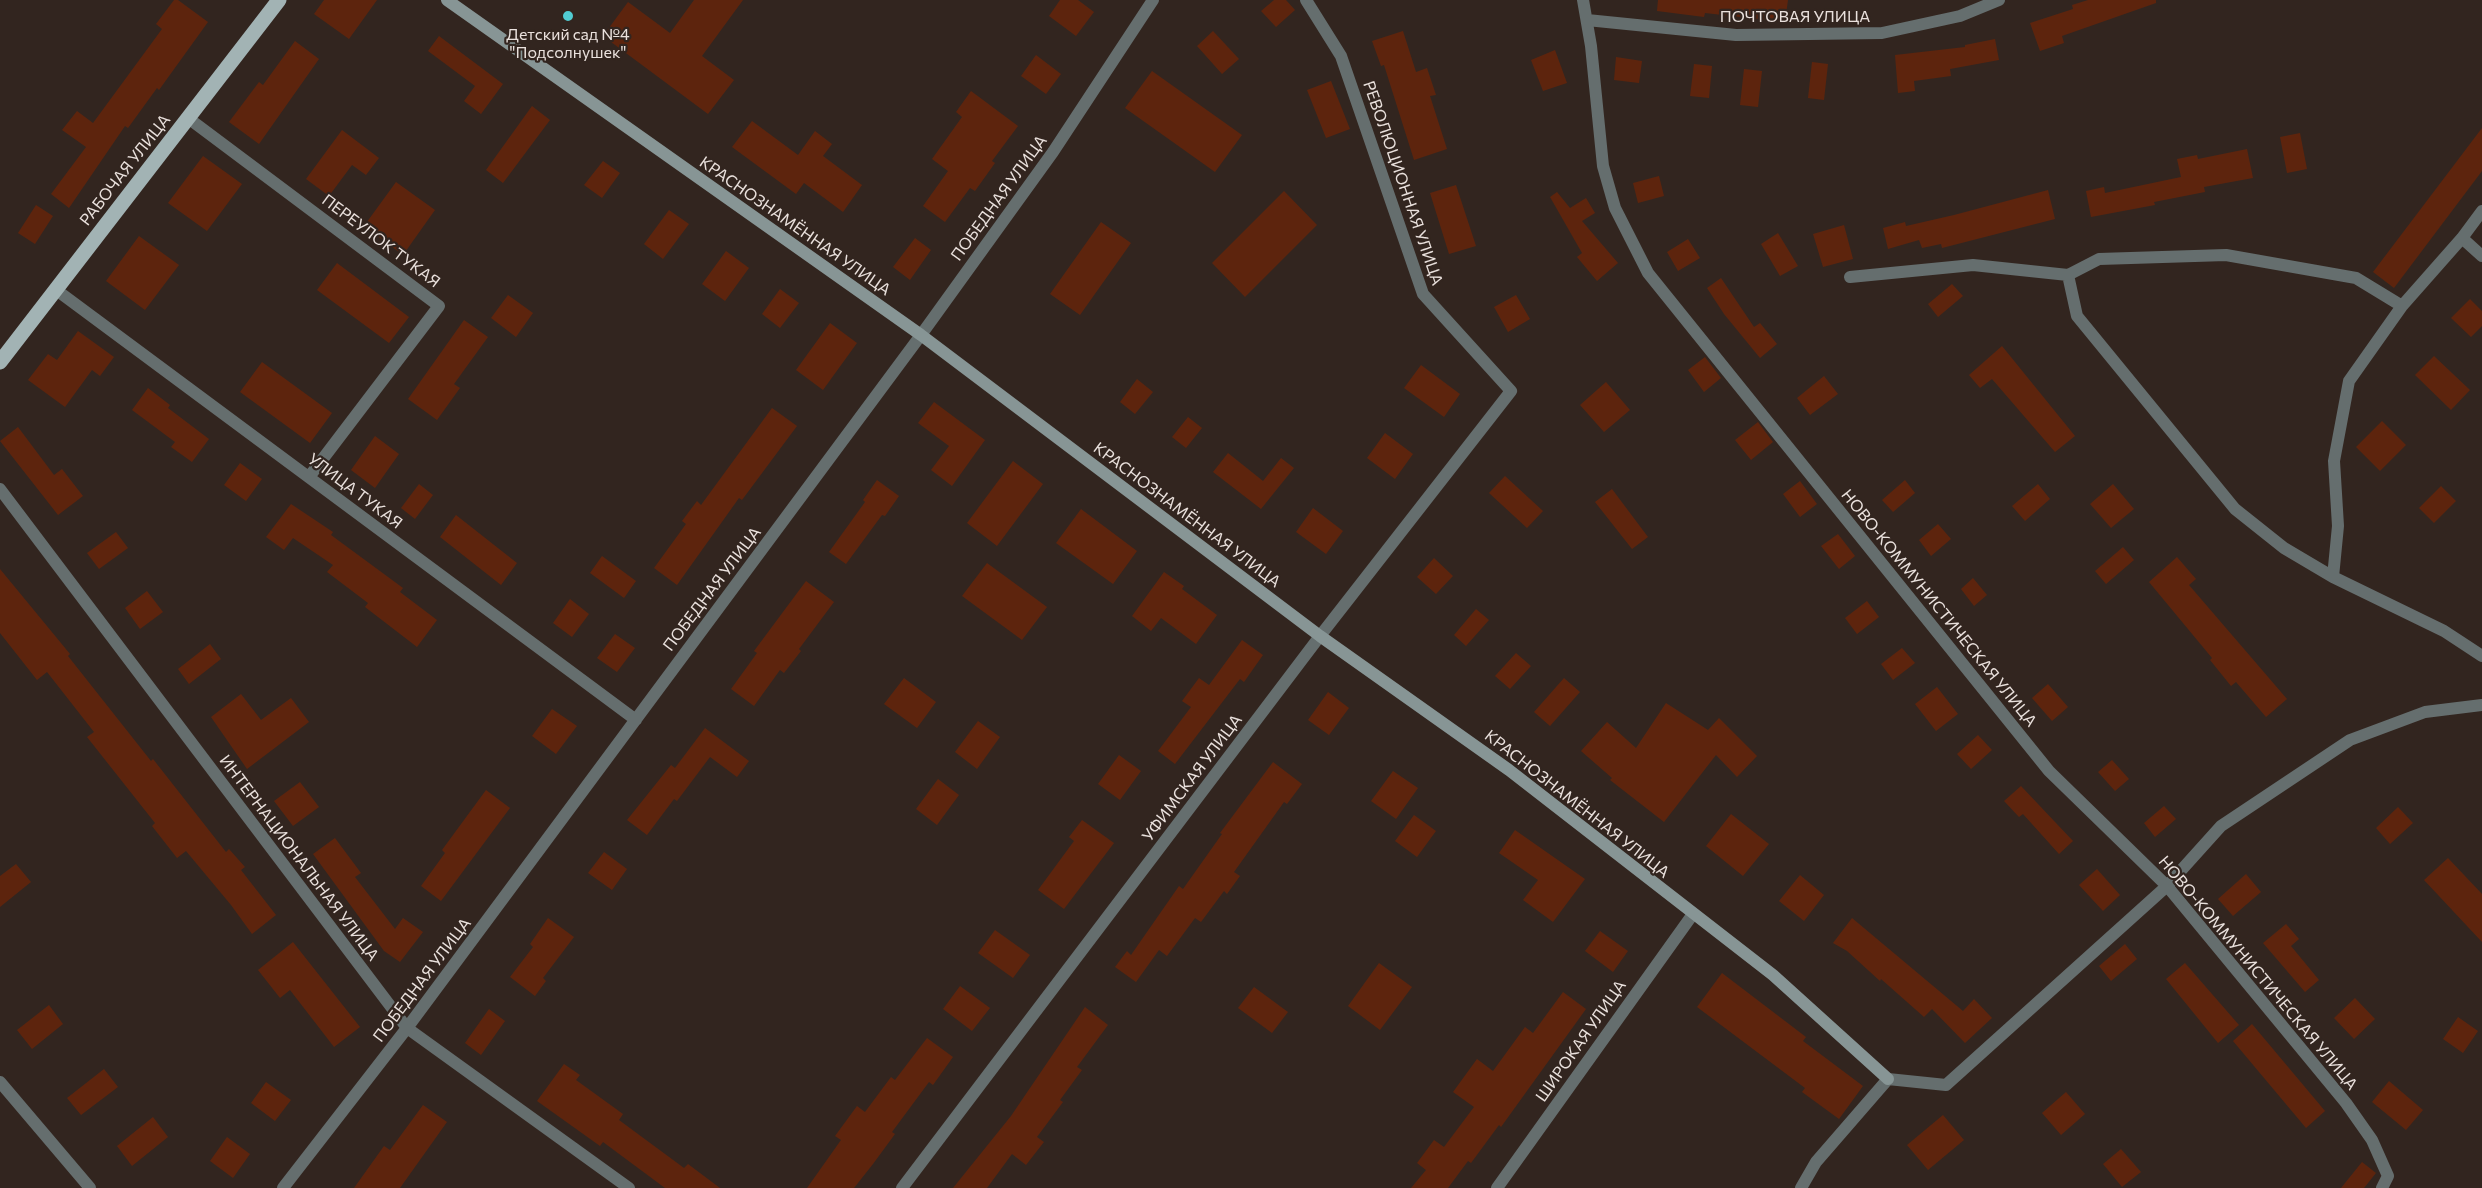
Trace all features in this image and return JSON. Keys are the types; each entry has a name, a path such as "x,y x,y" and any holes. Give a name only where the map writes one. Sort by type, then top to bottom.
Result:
{"main road":[{"name":"РАБОЧАЯ УЛИЦА","path":"0,362 279,0"}],"street":[{"name":"КРАСНОЗНАМЁННАЯ УЛИЦА","path":"447,0 921,335 1320,636 1509,770 1773,975 1887,1079"},
{"name":"ПОБЕДНАЯ УЛИЦА","path":"283,1188 407,1028 921,335 1053,152 1153,0"},
{"name":"РЕВОЛЮЦИОННАЯ УЛИЦА","path":"1306,0 1341,56 1423,294 1512,391"},
{"name":"НОВО-КОММУНИСТИЧЕСКАЯ УЛИЦА","path":"1583,0 1592,46 1603,166 1615,208 1648,273 2049,771 2167,886 2346,1103 2372,1140 2385,1182"},
{"name":"ПОЧТОВАЯ УЛИЦА","path":"1587,20 1736,35 1882,33 1960,16 1999,0"},
{"name":"ПЕРЕУЛОК ТУКАЯ","path":"188,118 439,306 309,477"},
{"path":"2333,577 2338,526 2334,461 2349,381 2402,306 2482,212"},
{"path":"2462,238 2482,256"},
{"path":"1850,277 1973,265 2068,275 2099,259 2226,255 2356,278 2402,306"},
{"path":"2068,275 2077,316 2235,508 2284,548 2333,577 2444,632 2482,656"},
{"name":"УЛИЦА ТУКАЯ","path":"56,289 636,720"},
{"name":"УФИМСКАЯ УЛИЦА","path":"902,1188 1320,636 1512,391"},
{"name":"ИНТЕРНАЦИОНАЛЬНАЯ УЛИЦА","path":"0,489 407,1028 629,1188"},
{"path":"1801,1188 1816,1162 1887,1079 1946,1085 2167,886 2221,825 2350,740 2425,712 2482,705"},
{"name":"ШИРОКАЯ УЛИЦА","path":"1497,1188 1692,914"},
{"path":"0,1082 90,1188"}],"building":[{"path":"174,0 178,0 208,22 159,90 157,88 128,128 125,126 69,208 51,194 86,147 62,130 77,111 93,123 162,29 156,24"},
{"path":"324,0 377,0 349,39 314,14"},
{"path":"694,0 743,0 702,56 734,80 708,114 603,36 628,2 670,33"},
{"path":"1060,0 1078,0 1094,12 1076,36 1049,16"},
{"path":"1274,0 1286,0 1295,10 1276,27 1261,11"},
{"path":"1658,0 1788,0 1785,22 1705,13 1704,17 1657,11"},
{"path":"2088,0 2156,0 2156,3 2062,36 2064,43 2040,51 2030,23 2073,9 2072,5"},
{"path":"1213,31 1239,59 1222,74 1197,46"},
{"path":"1403,31 1416,72 1427,68 1436,95 1430,96 1447,149 1414,160 1384,65 1381,66 1372,41"},
{"path":"439,36 503,84 481,114 464,101 475,86 428,51"},
{"path":"1995,39 1999,60 1950,69 1951,76 1914,81 1915,91 1898,93 1895,55 1965,47 1965,45"},
{"path":"295,41 319,59 259,144 229,122 259,82 263,85"},
{"path":"1555,50 1567,83 1543,91 1531,60"},
{"path":"1036,55 1061,74 1046,94 1021,76"},
{"path":"1616,57 1642,61 1639,83 1614,80"},
{"path":"1812,62 1828,64 1824,100 1808,98"},
{"path":"1694,64 1712,66 1709,98 1690,96"},
{"path":"1744,69 1762,71 1758,107 1740,105"},
{"path":"1152,71 1242,135 1215,172 1125,108"},
{"path":"1331,81 1350,129 1326,138 1307,90"},
{"path":"971,91 1018,126 992,161 995,163 975,191 970,188 945,222 923,206 948,171 932,159 962,117 956,112"},
{"path":"532,106 550,120 503,183 486,170"},
{"path":"752,121 798,155 815,131 832,144 823,156 862,185 843,212 804,183 796,194 732,147"},
{"path":"2482,128 2482,171 2394,288 2373,272"},
{"path":"342,130 379,158 366,175 352,165 329,196 306,179"},
{"path":"2300,133 2307,169 2287,173 2280,137"},
{"path":"2247,149 2253,178 2204,187 2205,192 2154,202 2155,205 2091,217 2086,191 2104,187 2105,193 2181,177 2177,159 2197,155 2198,159"},
{"path":"203,156 242,184 207,231 168,203"},
{"path":"603,161 620,173 602,198 584,185"},
{"path":"1659,176 1664,196 1638,203 1633,183"},
{"path":"396,182 435,210 403,255 364,226"},
{"path":"1456,185 1476,246 1449,254 1430,193"},
{"path":"2048,190 2055,219 1942,248 1941,244 1922,248 1919,240 1888,249 1883,228 1905,222 1906,226 1954,215"},
{"path":"1284,191 1317,225 1245,297 1212,263"},
{"path":"1557,192 1570,208 1586,198 1595,213 1582,221 1618,263 1597,281 1577,257 1582,253 1550,197"},
{"path":"36,205 53,216 35,244 18,233"},
{"path":"669,210 689,224 663,259 644,244"},
{"path":"1101,222 1131,243 1080,315 1050,294"},
{"path":"1844,225 1853,259 1823,267 1813,234"},
{"path":"1778,233 1798,266 1780,276 1761,244"},
{"path":"139,236 179,265 145,310 106,281"},
{"path":"915,238 931,250 910,280 893,267"},
{"path":"1688,239 1700,258 1678,271 1667,252"},
{"path":"726,251 749,268 725,301 702,284"},
{"path":"337,263 409,317 389,343 317,290"},
{"path":"1721,278 1754,327 1760,323 1777,344 1760,358 1724,314 1707,288"},
{"path":"1952,284 1963,296 1938,317 1928,304"},
{"path":"780,289 799,303 780,328 762,314"},
{"path":"508,295 533,313 516,337 491,318"},
{"path":"1516,295 1530,319 1508,332 1494,307"},
{"path":"2470,299 2482,311 2482,326 2471,337 2451,318"},
{"path":"464,320 488,337 454,384 460,388 437,420 408,399"},
{"path":"830,323 857,343 823,390 796,370"},
{"path":"78,331 114,357 100,376 92,370 65,407 28,380 48,354 57,360"},
{"path":"2002,346 2075,436 2055,452 1992,379 1980,388 1969,375"},
{"path":"2434,356 2470,390 2451,410 2415,375"},
{"path":"1705,357 1721,378 1704,392 1688,370"},
{"path":"262,362 332,413 310,443 240,392"},
{"path":"1421,365 1460,394 1444,417 1404,388"},
{"path":"1824,376 1838,394 1810,415 1797,398"},
{"path":"1137,379 1153,392 1135,414 1120,402"},
{"path":"1606,382 1630,410 1604,432 1580,405"},
{"path":"148,388 170,405 168,408 209,439 192,462 171,447 175,442 132,410"},
{"path":"934,402 985,440 952,486 931,470 949,446 918,423"},
{"path":"772,408 797,426 742,500 739,498 677,585 654,568 686,524 682,521 697,501 701,505"},
{"path":"1188,417 1202,428 1186,448 1172,437"},
{"path":"2382,421 2406,445 2380,471 2356,447"},
{"path":"1758,422 1773,442 1751,460 1735,440"},
{"path":"18,427 54,475 62,469 83,496 58,515 0,441"},
{"path":"1385,433 1413,454 1395,479 1367,458"},
{"path":"375,436 399,454 375,488 351,470"},
{"path":"1228,453 1263,481 1281,458 1294,468 1261,509 1213,472"},
{"path":"1013,461 1043,484 997,546 967,523"},
{"path":"240,463 262,479 246,501 224,485"},
{"path":"1505,476 1543,511 1527,528 1489,493"},
{"path":"877,480 899,496 846,564 829,552 865,502 863,500"},
{"path":"1905,480 1915,493 1893,512 1882,500"},
{"path":"1800,481 1817,504 1800,517 1783,494"},
{"path":"419,484 433,495 415,519 401,508"},
{"path":"2038,484 2050,499 2025,521 2012,506"},
{"path":"2113,484 2134,509 2111,528 2090,504"},
{"path":"2441,486 2456,501 2434,523 2419,508"},
{"path":"1612,489 1648,537 1632,549 1595,502"},
{"path":"291,504 333,532 331,535 403,588 400,592 437,620 417,647 365,607 368,603 327,572 333,565 293,538 284,550 266,537"},
{"path":"1313,508 1343,531 1326,554 1296,532"},
{"path":"1081,509 1137,551 1113,584 1056,543"},
{"path":"456,515 517,563 501,585 440,537"},
{"path":"1938,524 1951,539 1931,556 1919,540"},
{"path":"116,532 128,548 99,569 87,553"},
{"path":"1838,534 1855,556 1839,569 1821,546"},
{"path":"2123,547 2134,560 2106,584 2095,571"},
{"path":"602,556 636,581 624,598 590,573"},
{"path":"2177,557 2196,579 2189,585 2287,699 2266,717 2236,682 2231,686 2210,660 2212,658 2149,582"},
{"path":"1434,558 1453,576 1436,594 1417,577"},
{"path":"987,563 1047,607 1022,640 962,596"},
{"path":"0,569 70,654 68,656 151,761 153,759 226,852 229,849 245,867 241,870 276,915 252,934 186,851 177,858 152,826 155,823 87,737 94,732 47,672 37,680 0,633"},
{"path":"1164,572 1184,586 1182,589 1217,615 1196,644 1161,618 1151,631 1132,616"},
{"path":"1973,578 1987,595 1974,606 1961,589"},
{"path":"806,581 834,602 799,649 801,651 784,673 780,670 754,706 731,689 757,653 754,651"},
{"path":"147,591 163,612 140,629 125,608"},
{"path":"570,599 589,614 572,637 553,623"},
{"path":"1867,601 1879,617 1857,634 1845,618"},
{"path":"1476,609 1489,620 1466,646 1454,635"},
{"path":"615,634 635,648 617,672 597,658"},
{"path":"1242,640 1263,655 1244,682 1240,679 1175,764 1158,751 1191,707 1182,701 1199,678 1209,685"},
{"path":"210,644 221,659 189,684 178,669"},
{"path":"1902,648 1915,663 1893,680 1881,664"},
{"path":"1516,653 1531,666 1510,689 1495,676"},
{"path":"904,678 936,702 917,728 884,704"},
{"path":"1564,678 1580,692 1550,726 1534,712"},
{"path":"2048,684 2068,707 2052,721 2032,698"},
{"path":"1937,687 1958,714 1936,731 1915,704"},
{"path":"1328,692 1349,708 1329,735 1308,720"},
{"path":"241,694 261,720 291,698 309,722 247,769 211,717"},
{"path":"1666,703 1708,730 1719,718 1757,756 1737,777 1716,755 1664,822 1610,780 1612,778 1581,751 1607,722 1636,748"},
{"path":"552,709 577,726 556,754 532,736"},
{"path":"978,721 1000,737 977,769 955,752"},
{"path":"705,728 749,761 737,777 710,757 677,801 674,799 647,835 627,820 671,765 675,768"},
{"path":"1978,735 1992,750 1971,769 1957,754"},
{"path":"1119,755 1141,771 1120,800 1098,784"},
{"path":"2112,760 2129,779 2115,791 2098,772"},
{"path":"1273,762 1302,784 1287,804 1284,802 1234,872 1240,876 1227,894 1224,891 1201,922 1195,918 1167,956 1159,950 1136,982 1115,967 1127,951 1131,955 1179,886 1183,889 1222,834 1220,833"},
{"path":"1393,771 1418,788 1396,819 1371,801"},
{"path":"938,779 959,795 937,825 916,809"},
{"path":"300,782 319,807 293,826 274,801"},
{"path":"2021,786 2073,841 2059,854 2023,814 2019,817 2004,801"},
{"path":"486,790 510,808 441,901 421,886 445,853 442,850"},
{"path":"2164,806 2176,819 2155,837 2144,823"},
{"path":"2398,807 2413,823 2390,844 2376,828"},
{"path":"1731,814 1769,844 1743,876 1706,846"},
{"path":"1414,815 1436,831 1417,857 1395,841"},
{"path":"1082,820 1114,843 1064,909 1038,890 1074,841 1069,837"},
{"path":"1515,830 1585,879 1553,922 1523,900 1538,880 1499,853"},
{"path":"335,838 361,873 355,877 395,929 403,918 423,932 400,962 384,951 313,854"},
{"path":"604,852 627,869 612,890 588,873"},
{"path":"2448,858 2482,894 2482,942 2424,880"},
{"path":"16,864 31,882 0,907 0,876"},
{"path":"2097,869 2120,895 2103,911 2079,885"},
{"path":"2246,874 2261,892 2233,916 2218,899"},
{"path":"1800,875 1824,895 1804,921 1779,901"},
{"path":"548,918 574,937 543,978 546,981 535,996 510,977 533,947 530,944"},
{"path":"1852,918 1963,1011 1974,999 1992,1018 1965,1043 1932,1009 1924,1017 1847,951 1833,943"},
{"path":"2286,924 2299,939 2291,946 2319,980 2305,992 2263,943"},
{"path":"995,930 1030,955 1013,978 978,953"},
{"path":"1600,931 1628,951 1613,972 1585,951"},
{"path":"293,942 360,1027 334,1047 290,990 280,998 258,970"},
{"path":"2125,944 2137,959 2111,981 2099,966"},
{"path":"1379,963 1412,987 1380,1030 1348,1006"},
{"path":"2185,963 2239,1025 2218,1043 2166,979"},
{"path":"1722,973 1806,1037 1803,1041 1863,1086 1839,1119 1802,1092 1805,1088 1697,1007"},
{"path":"960,986 990,1008 972,1031 943,1009"},
{"path":"1254,987 1288,1012 1272,1033 1238,1008"},
{"path":"1563,992 1586,1009 1501,1127 1499,1125 1471,1163 1468,1161 1448,1188 1411,1188 1426,1170 1417,1163 1434,1140 1444,1147 1474,1107 1453,1092 1477,1059 1493,1071 1525,1027 1533,1033"},
{"path":"2355,998 2375,1019 2354,1039 2334,1018"},
{"path":"49,1005 63,1024 32,1049 17,1030"},
{"path":"1085,1007 1108,1025 1077,1067 1082,1070 1060,1100 1063,1102 1037,1137 1044,1142 1026,1165 1012,1154 987,1188 953,1188 1011,1116"},
{"path":"489,1009 505,1021 481,1055 465,1043"},
{"path":"2458,1017 2478,1031 2463,1053 2443,1039"},
{"path":"2252,1024 2325,1111 2306,1128 2233,1041"},
{"path":"927,1038 953,1057 933,1085 929,1082 892,1132 895,1134 854,1188 807,1188 841,1140 835,1136 857,1106 865,1112 891,1077 895,1080"},
{"path":"564,1064 580,1075 576,1080 623,1114 619,1120 684,1168 688,1164 720,1188 665,1188 603,1142 600,1146 537,1101"},
{"path":"104,1069 118,1087 81,1115 67,1098"},
{"path":"2389,1081 2423,1110 2406,1130 2372,1102"},
{"path":"266,1082 291,1100 275,1121 251,1103"},
{"path":"2066,1092 2085,1114 2061,1135 2042,1113"},
{"path":"423,1105 447,1122 400,1188 354,1188 384,1146 390,1150"},
{"path":"1943,1115 1964,1140 1928,1170 1907,1145"},
{"path":"153,1117 168,1137 132,1166 117,1146"},
{"path":"227,1137 250,1154 233,1178 210,1161"},
{"path":"2121,1149 2141,1172 2122,1187 2103,1164"},
{"path":"2362,1162 2376,1173 2364,1188 2341,1188"}],"place":[{"name":"Детский сад №4 \"Подсолнушек\"","path":"568,16"}]}
